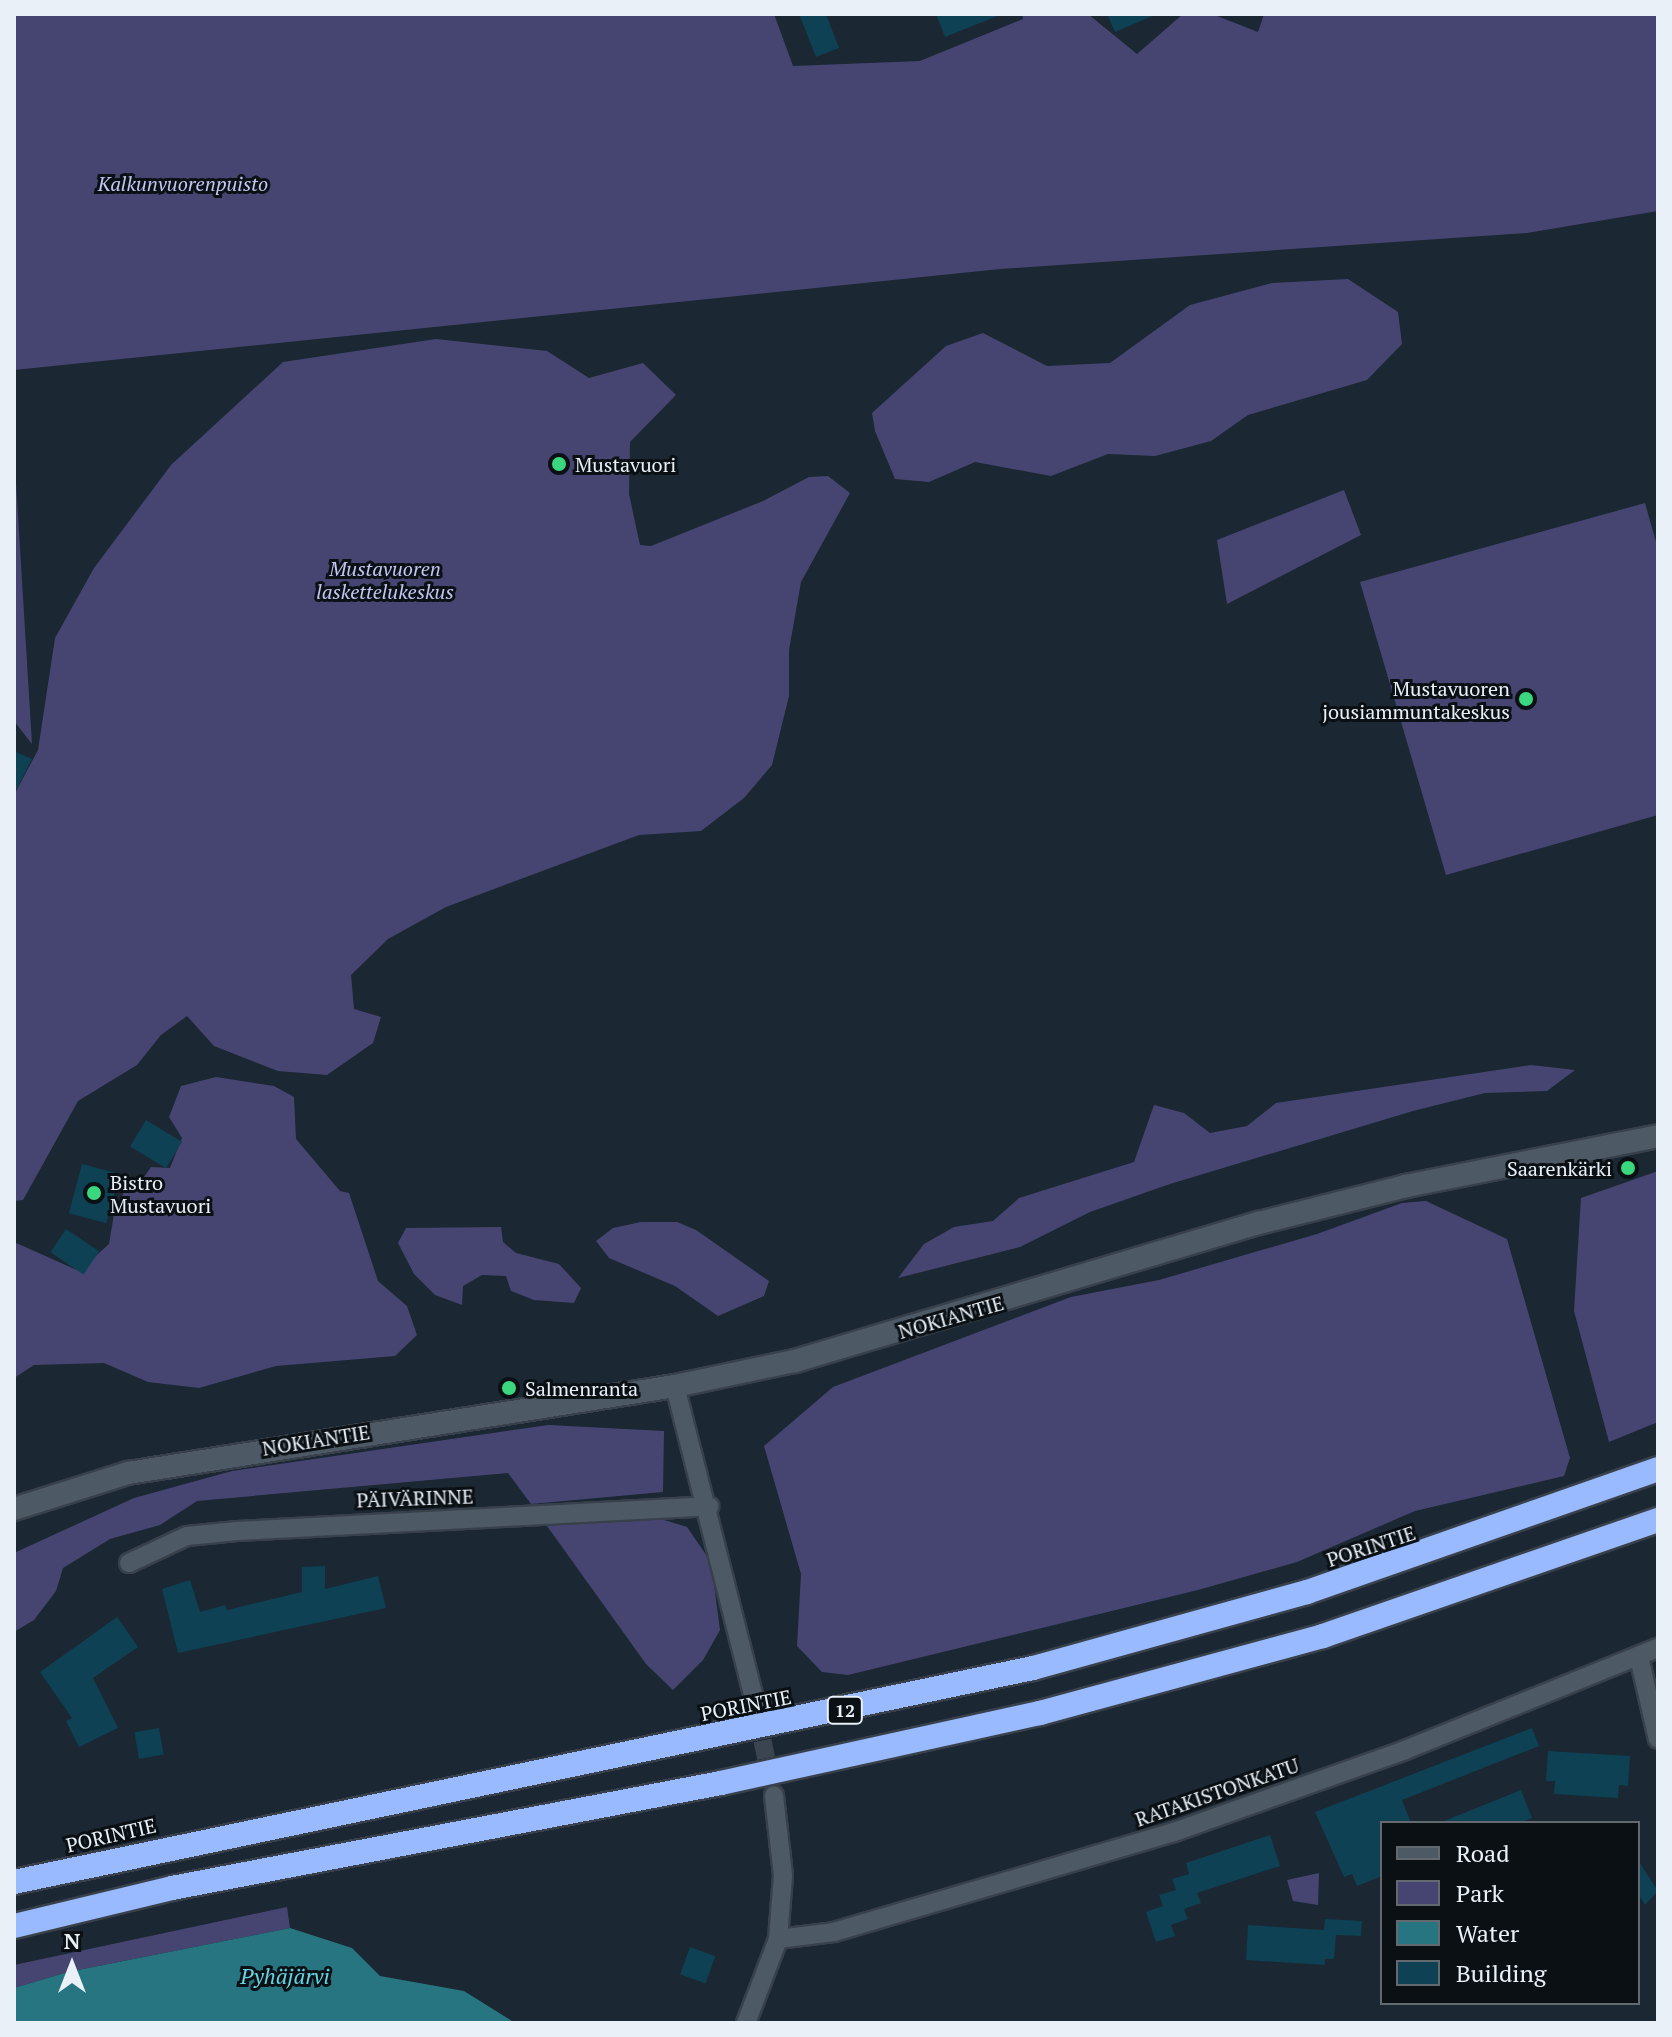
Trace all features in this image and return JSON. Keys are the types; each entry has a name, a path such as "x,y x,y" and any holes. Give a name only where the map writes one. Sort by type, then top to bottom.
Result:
{"highway":[{"name":"PORINTIE","path":"14,1882 1033,1668 1335,1583 1658,1469"},
{"name":"12","path":"14,1926 172,1888 721,1783 1040,1713 1323,1636 1658,1520"}],"main road":[{"name":"NOKIANTIE","path":"14,1509 128,1473 235,1453 675,1386 900,1333 1259,1223 1406,1186 1658,1136"},
{"name":"NOKIANTIE","path":"14,1522 235,1453"}],"street":[{"path":"675,1386 709,1506 756,1707"},
{"name":"PÄIVÄRINNE","path":"129,1563 187,1536 237,1531 709,1506"},
{"name":"RATAKISTONKATU","path":"778,1939 834,1932 1174,1832 1405,1750 1658,1648"},
{"path":"1639,1657 1658,1739"},
{"path":"746,2023 778,1939 783,1875 774,1796"}],"green space":[{"name":"Kalkunvuorenpuisto","path":"14,14 774,14 793,66 920,61 1023,19 1022,14 1088,14 1137,54 1183,14 1212,14 1258,32 1264,14 1658,14 1658,211 1527,233 1000,269 14,370"},
{"path":"1348,279 1398,312 1402,344 1367,380 1248,415 1211,441 1155,456 1108,454 1051,476 975,462 929,482 895,479 875,431 872,413 946,346 983,333 1047,366 1110,363 1190,305 1272,283"},
{"name":"Mustavuoren laskettelukeskus","path":"436,339 547,351 589,378 643,363 676,395 630,442 629,494 640,545 651,546 763,501 809,477 828,476 850,493 801,582 789,650 789,696 772,765 744,798 701,831 639,835 446,907 388,939 351,975 354,1009 381,1017 373,1043 327,1075 278,1071 214,1046 187,1016 161,1035 137,1065 78,1101 23,1200 14,1201 14,795 38,750 55,638 94,568 171,465 283,362"},
{"path":"14,450 32,744 14,721"},
{"path":"1344,490 1361,535 1227,604 1217,540"},
{"name":"Mustavuoren jousiammuntakeskus","path":"1645,503 1658,549 1658,815 1446,875 1360,582"},
{"path":"1531,1065 1575,1070 1547,1091 1485,1093 1413,1111 1170,1184 1090,1212 1020,1247 898,1278 924,1244 954,1227 993,1221 1019,1198 1134,1162 1154,1105 1184,1113 1210,1133 1247,1126 1276,1103"},
{"path":"216,1077 274,1086 294,1097 296,1139 340,1191 349,1193 378,1281 407,1306 417,1335 395,1356 276,1366 199,1388 148,1382 104,1363 34,1365 14,1378 14,1242 79,1271 109,1244 114,1214 128,1183 142,1180 151,1167 170,1168 182,1138 169,1117 181,1086"},
{"path":"1658,1171 1658,1422 1609,1442 1574,1311 1581,1198"},
{"path":"1426,1201 1507,1239 1570,1458 1564,1476 1415,1511 1297,1562 1198,1590 848,1675 822,1672 797,1646 801,1574 764,1446 833,1387 1071,1297 1159,1280 1317,1234 1402,1203"},
{"path":"641,1222 677,1222 696,1230 769,1281 764,1296 718,1316 675,1286 609,1258 596,1241 613,1228"},
{"path":"501,1227 503,1242 516,1253 559,1264 581,1288 574,1303 534,1300 511,1291 506,1276 482,1275 463,1286 462,1305 435,1295 414,1274 398,1243 406,1228"},
{"path":"548,1425 664,1431 663,1492 531,1504 508,1473 197,1501 160,1525 110,1539 63,1568 56,1591 34,1620 14,1632 14,1553 134,1498 232,1471"},
{"path":"651,1516 687,1527 711,1562 720,1630 703,1660 673,1690 646,1664 547,1526"},
{"path":"1319,1873 1318,1905 1293,1901 1287,1880"},
{"path":"287,1907 290,1928 68,1972 14,1988 14,1965"}],"water":[{"name":"Pyhäjärvi","path":"290,1928 352,1948 380,1976 464,1991 515,2023 14,2023 14,1988 68,1972"}],"building":[{"path":"799,14 826,14 839,48 816,57"},
{"path":"936,14 999,14 1000,15 945,37"},
{"path":"1107,14 1157,14 1115,32"},
{"path":"14,751 32,759 14,794"},
{"path":"146,1120 182,1142 166,1168 130,1147"},
{"name":"Bistro Mustavuori","path":"82,1164 120,1174 106,1223 69,1213"},
{"path":"66,1229 99,1251 84,1275 50,1252"},
{"path":"325,1566 325,1589 378,1576 386,1608 178,1653 162,1589 190,1580 200,1612 225,1605 227,1610 302,1592 302,1567"},
{"path":"117,1617 138,1647 93,1678 118,1728 79,1747 66,1721 72,1718 40,1672"},
{"path":"159,1728 164,1755 139,1759 134,1732"},
{"path":"1532,1728 1539,1746 1402,1800 1410,1821 1380,1821 1380,1877 1357,1886 1352,1874 1344,1877 1315,1812"},
{"path":"1548,1751 1630,1756 1628,1786 1619,1785 1618,1798 1554,1794 1555,1781 1546,1781"},
{"path":"1521,1790 1532,1818 1525,1821 1444,1821"},
{"path":"1270,1835 1280,1866 1197,1893 1201,1903 1184,1909 1188,1919 1171,1925 1175,1936 1156,1942 1146,1912 1163,1906 1159,1895 1176,1890 1172,1879 1189,1874 1186,1863"},
{"path":"1640,1863 1658,1891 1645,1905 1640,1897"},
{"path":"1325,1919 1362,1921 1361,1936 1336,1935 1334,1959 1325,1959 1325,1965 1246,1960 1248,1925 1324,1930"},
{"path":"690,1947 715,1956 705,1983 680,1974"}],"tunnel":[{"path":"757,1714 774,1796"}],"place":[{"name":"Mustavuori","path":"559,464"},
{"name":"Mustavuoren jousiammuntakeskus","path":"1526,699"},
{"name":"Saarenkärki","path":"1628,1168"},
{"name":"Bistro Mustavuori","path":"94,1193"},
{"name":"Salmenranta","path":"509,1388"}]}
